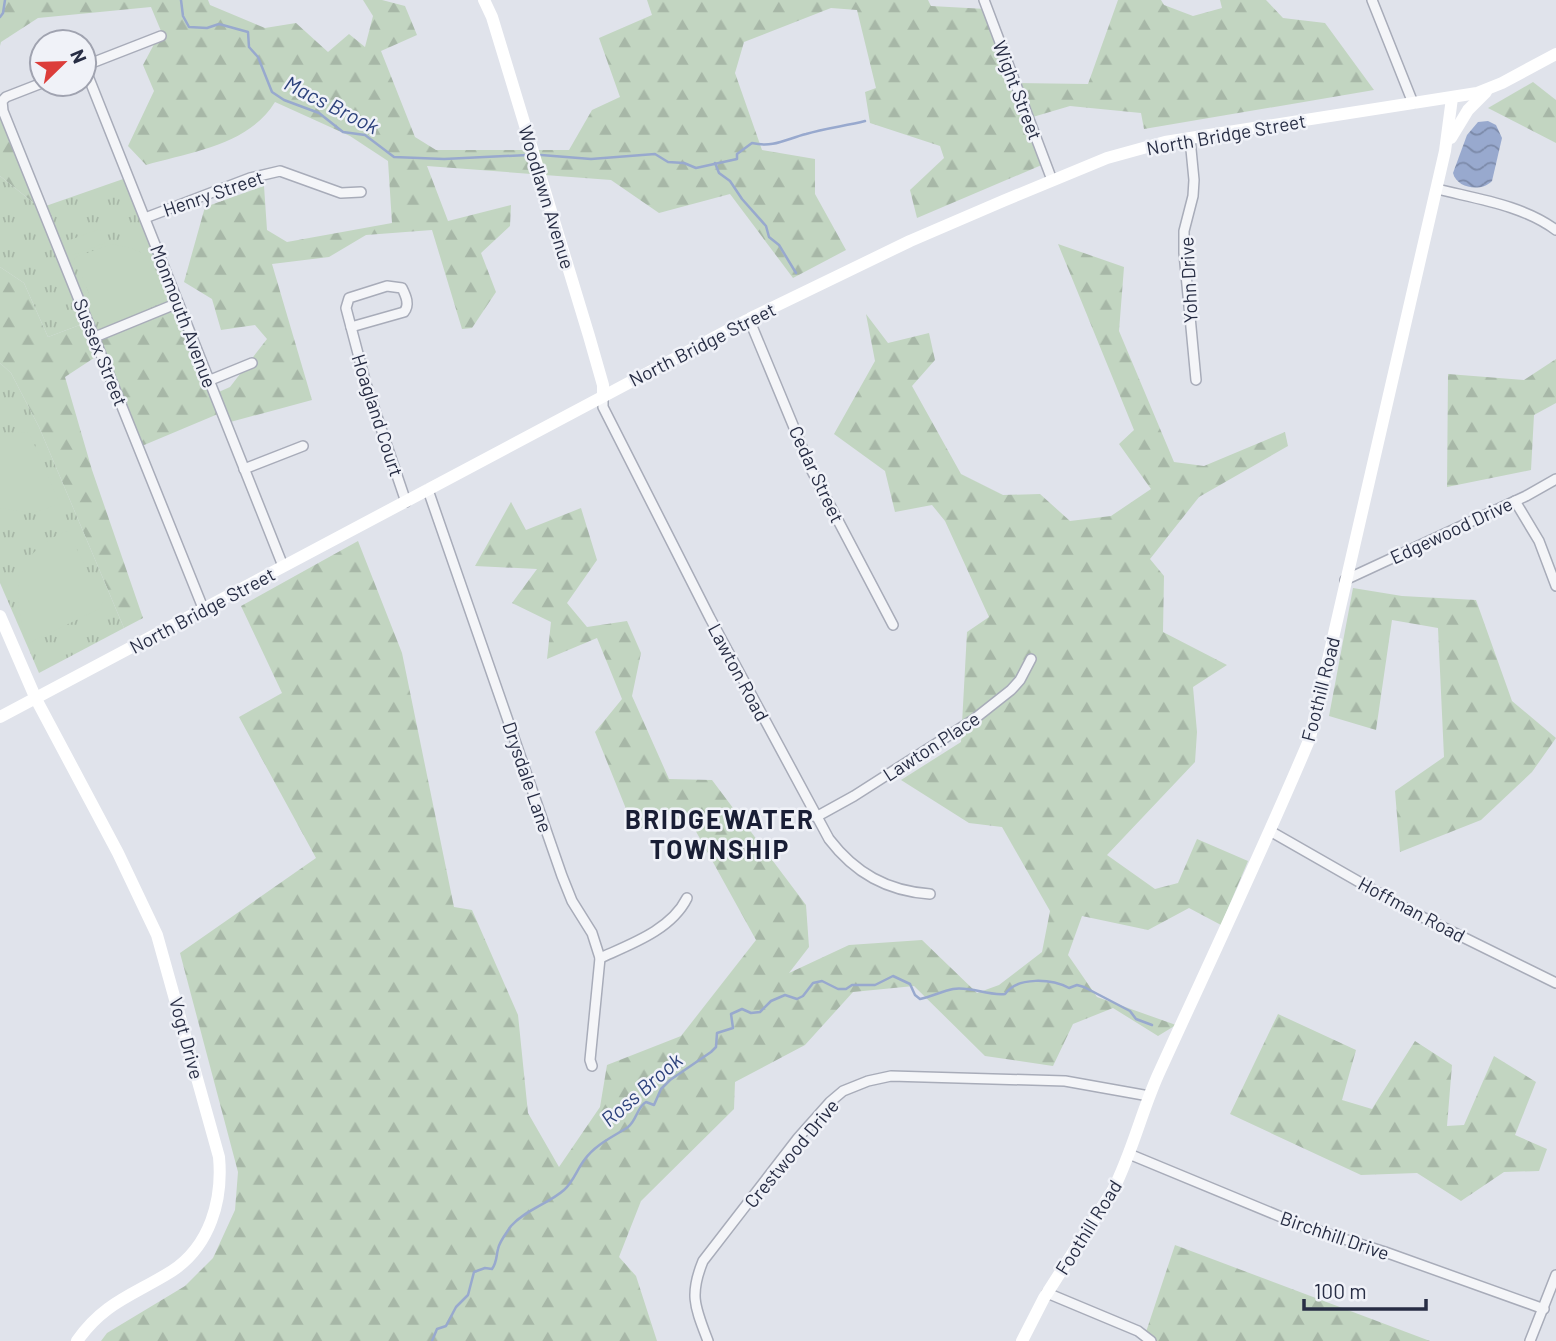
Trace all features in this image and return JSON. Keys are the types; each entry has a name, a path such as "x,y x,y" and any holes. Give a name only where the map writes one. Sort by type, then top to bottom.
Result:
{"street":[{"name":"Woodlawn Avenue","path":"484,0 492,17 589,336 603,385 603,396"},
{"name":"Wight Street","path":"984,0 1052,180"},
{"path":"1372,0 1413,103"},
{"path":"98,60 160,36"},
{"path":"1451,98 1489,89 1556,54"},
{"name":"Sussex Street","path":"28,88 6,97 2,101 4,111 203,608"},
{"path":"1445,151 1460,120 1489,89"},
{"name":"Monmouth Avenue","path":"97,98 283,566"},
{"name":"North Bridge Street","path":"0,718 749,320 910,241 1052,180 1136,149 1451,98"},
{"name":"Foothill Road","path":"1022,1341 1047,1293 1113,1190 1149,1096 1310,738 1437,189 1445,151 1451,98"},
{"name":"Yohn Drive","path":"1190,139 1194,180 1184,239 1196,380"},
{"name":"Henry Street","path":"145,218 250,178 280,171 341,193 361,192"},
{"path":"1437,189 1518,209 1543,220 1556,230"},
{"name":"Hoagland Court","path":"351,327 404,312 407,302 402,288 387,286 349,298 346,308 351,327 366,384 406,502"},
{"path":"95,337 178,303"},
{"name":"Cedar Street","path":"749,320 812,471 893,625"},
{"path":"208,381 252,363"},
{"name":"Lawton Road","path":"603,396 603,407 710,618 816,817 839,852 864,874 911,892 930,894"},
{"path":"244,470 303,446"},
{"name":"Edgewood Drive","path":"1345,580 1556,479"},
{"name":"Drysdale Lane","path":"428,490 562,876 572,901 592,933 600,958 590,1060 592,1066"},
{"path":"1515,500 1539,541 1556,586"},
{"name":"Vogt Drive","path":"0,616 36,699 118,853 157,935 219,1157 218,1202 211,1222 195,1250 170,1272 102,1312 89,1323 77,1341"},
{"name":"Lawton Place","path":"816,817 854,796 973,720 1011,690 1020,680 1031,659"},
{"name":"Hoffman Road","path":"1270,831 1410,911 1556,983"},
{"path":"600,958 660,927 682,908 687,898"},
{"name":"Crestwood Drive","path":"708,1341 694,1291 703,1261 798,1138 843,1091 868,1081 904,1076 1053,1080 1097,1085 1149,1096"},
{"name":"Birchhill Drive","path":"1129,1154 1303,1226 1385,1252 1544,1310"},
{"path":"1530,1341 1556,1276"},
{"path":"1047,1293 1138,1331 1151,1341"}],"green space":[{"path":"0,0 208,0 210,5 265,28 296,23 328,52 349,34 365,47 373,16 363,0 382,0 405,6 417,35 381,51 415,137 436,150 569,150 592,110 620,97 599,38 652,15 647,0 928,0 931,6 986,9 1013,83 1088,84 1118,0 1161,0 1164,5 1193,16 1222,8 1220,0 1266,0 1283,18 1325,23 1374,90 1144,129 1141,113 1070,106 1026,119 1044,164 917,218 910,190 944,158 940,146 870,123 865,92 876,88 857,10 831,8 744,42 735,73 762,150 815,159 815,194 846,250 793,278 730,194 659,213 611,180 427,166 448,221 511,205 510,226 481,253 496,292 472,328 462,329 432,230 366,235 329,257 272,264 312,400 223,424 218,414 137,448 100,354 65,377 92,470 143,618 124,628 39,427 11,373 0,363 0,267 24,283 48,337 85,323 177,306 212,395 230,387 267,339 255,325 221,330 212,299 184,282 205,207 264,186 267,230 287,242 392,223 388,161 350,136 275,102 264,117 235,137 200,151 146,165 128,146 154,91 143,65 161,31 151,7 38,18 1,42 0,46"},
{"path":"1533,82 1556,100 1556,143 1488,108"},
{"path":"0,108 40,208 0,176"},
{"path":"0,176 40,208 126,178 177,306 92,340 85,323 48,337 24,283 0,267"},
{"path":"100,229 105,243 73,255 67,241"},
{"path":"111,244 137,250 150,260 166,301 109,326 101,323 74,258"},
{"path":"1058,244 1124,267 1119,331 1174,462 1204,466 1285,432 1288,446 1199,497 1150,559 1164,576 1163,632 1227,665 1193,687 1197,732 1195,762 1107,855 1155,889 1178,883 1197,839 1248,861 1221,925 1189,908 1148,930 1082,916 1068,955 1097,997 1176,1025 1158,1036 1113,1008 1073,1024 1053,1066 985,1056 914,986 853,992 805,1045 735,1082 734,1109 641,1201 619,1257 636,1276 657,1341 101,1341 107,1333 185,1286 213,1258 235,1210 238,1172 180,953 316,858 239,717 282,693 241,606 358,541 402,653 454,907 472,910 518,1015 528,1113 559,1167 600,1107 607,1065 681,1036 756,940 693,826 670,815 635,831 595,732 622,699 597,638 547,659 551,622 512,603 537,569 475,566 511,502 526,530 581,508 597,560 567,603 587,627 627,621 641,653 632,696 669,779 712,780 806,905 809,947 789,973 849,945 922,940 977,993 999,985 1042,952 1050,911 1002,827 969,823 901,780 961,742 967,632 989,617 945,521 932,505 895,512 885,471 834,434 875,361 866,314 888,343 929,333 935,360 912,386 961,474 1003,495 1040,494 1070,521 1111,516 1151,489 1119,444 1134,430"},
{"path":"1556,359 1556,403 1534,415 1531,470 1447,487 1448,374 1524,380"},
{"path":"0,363 11,373 39,427 124,628 39,673 0,583"},
{"path":"18,432 28,433 31,437 60,504 32,513 0,508 0,438"},
{"path":"68,531 103,602 99,609 29,643 19,608 21,576 36,550 50,539"},
{"path":"1353,588 1402,596 1476,600 1512,701 1556,738 1532,772 1481,820 1400,852 1395,791 1444,757 1438,628 1392,620 1376,730 1329,716"},
{"path":"1278,1014 1356,1050 1342,1100 1372,1109 1415,1041 1452,1065 1447,1126 1464,1125 1494,1056 1536,1082 1515,1135 1547,1149 1539,1171 1504,1172 1461,1201 1417,1173 1361,1175 1230,1114"},
{"path":"1175,1245 1430,1341 1143,1341"}],"water":[{"path":"1488,121 1496,125 1502,138 1492,181 1476,188 1459,183 1453,173 1467,135 1478,122"}],"waterway":[{"name":"Macs Brook","path":"0,17 5,0"},
{"name":"Macs Brook","path":"181,0 183,16 189,27 207,28 219,24 248,32 249,47 258,57 272,92 284,100 319,113 343,132 365,135 394,157 444,159 528,155"},
{"name":"Macs Brook","path":"541,155 591,159 655,154 668,162 684,163 696,168 737,159 737,154 752,143 773,144 865,121"},
{"path":"715,163 719,173 730,181 766,226 769,237 779,245 796,273"},
{"name":"Ross Brook","path":"432,1341 437,1329 446,1326 456,1307 468,1295 474,1272 485,1268 492,1269 500,1243 511,1226 564,1190 594,1149 628,1127 646,1102 654,1105 661,1089 670,1080 711,1052 716,1047 717,1033 733,1028 731,1014 742,1009 751,1013 760,1012 771,1001 785,995 797,999 803,996 813,983 822,981 838,989 846,989 852,985 875,985 893,976 910,984 920,999 960,988 1005,994 1018,984 1045,981 1069,988 1077,985 1084,987 1130,1011 1136,1019 1152,1025"}],"district":[{"name":"BRIDGEWATER TOWNSHIP","path":"720,833"}]}
